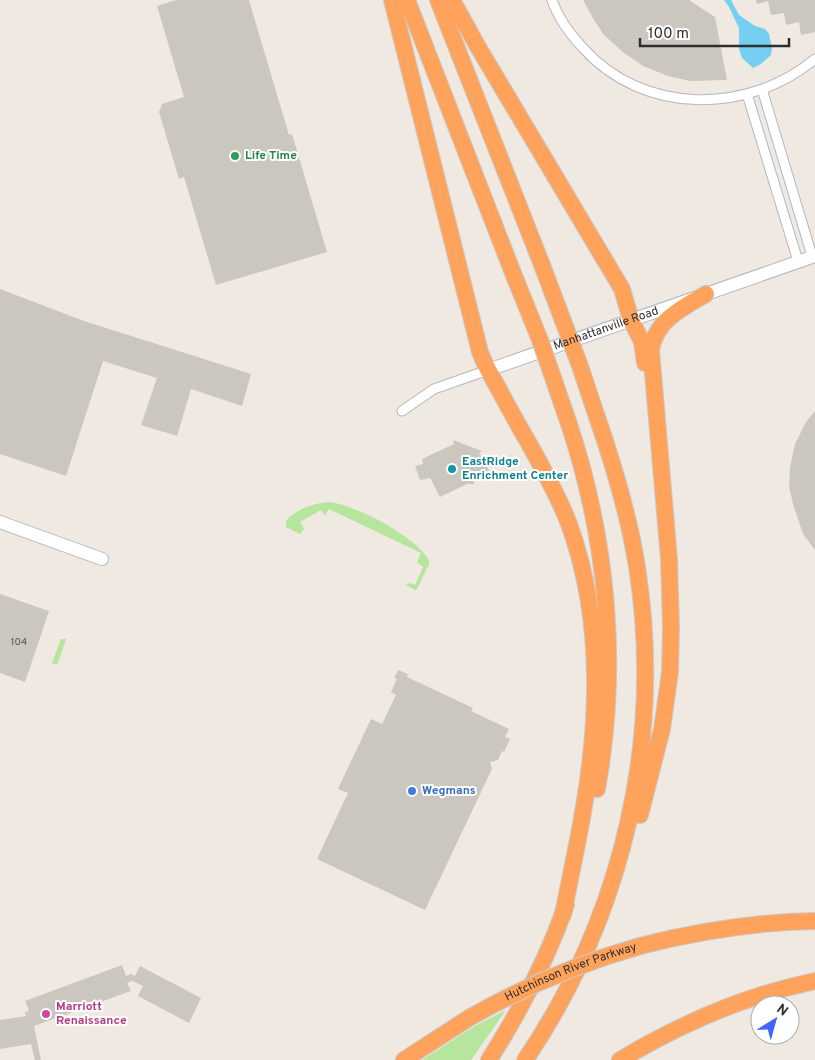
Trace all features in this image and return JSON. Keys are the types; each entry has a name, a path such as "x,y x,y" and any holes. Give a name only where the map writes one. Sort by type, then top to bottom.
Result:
{"highway":[{"path":"392,0 458,260 474,333 482,358 548,479 564,514 581,564 591,616 594,670 591,750 585,803 563,915"},
{"path":"407,0 542,347 569,424 588,491 599,544 608,616 609,669 605,741 595,803 580,865 563,915 541,967 526,997 489,1060"},
{"path":"438,0 580,366 617,477 630,530 639,583 645,656 642,728 633,800 621,853 604,905"},
{"path":"452,0 482,55 625,294 631,320 642,342 658,440"},
{"path":"525,1060 568,989 591,939 631,840 659,744 668,687 671,599 651,350 659,328 671,315 706,294"},
{"name":"Hutchinson River Parkway","path":"404,1060 469,1018 508,997 592,962 640,946 697,933 733,927 815,921"},
{"path":"620,1060 674,1030 715,1012 757,997 815,981"}],"street":[{"path":"552,0 570,34 593,59 620,79 651,93 684,100 717,100 747,94 762,89 794,73 815,58"},
{"path":"762,89 814,256"},
{"path":"747,94 798,261"},
{"name":"Manhattanville Road","path":"402,410 434,389 814,256"},
{"path":"0,522 102,559"}],"green space":[{"path":"329,502 369,515 398,532 422,551 429,560 429,564 417,589 415,590 406,585 409,583 415,585 423,567 417,562 421,553 329,509 325,516 321,510 300,522 304,529 300,534 286,527 286,521 300,510 311,505"},
{"path":"61,639 66,639 57,665 52,663"},
{"path":"506,1010 471,1060 422,1060 473,1027"}],"water":[{"path":"724,0 731,0 739,15 755,26 765,29 769,34 772,48 771,55 753,68 742,58 739,49 739,28"}],"building":[{"name":"Life Time","path":"176,0 249,0 289,135 292,134 327,252 216,285 184,177 179,179 159,112 162,104 184,97 157,6"},
{"path":"583,0 689,0 715,17 727,80 690,81 668,76 643,66 624,53 604,35"},
{"path":"756,0 815,0 815,32 801,35 799,22 786,25 784,13 771,15 768,1 757,4"},
{"path":"0,289 84,321 251,374 242,406 191,389 177,436 141,425 157,378 103,361 66,476 0,454"},
{"path":"815,411 815,550 803,534 789,486 790,468 795,444 806,422"},
{"name":"EastRidge Enrichment Center","path":"453,440 482,451 479,453 490,472 474,479 474,484 467,484 440,497 430,478 420,480 415,466 423,464 422,459 454,444"},
{"path":"0,594 49,611 25,682 0,673"},
{"name":"Wegmans","path":"398,670 408,674 407,677 473,708 471,711 509,729 505,737 510,739 504,752 502,751 498,760 490,762 492,769 425,910 317,859 348,793 338,789 371,719 382,724 396,695 391,692 397,679 394,678"},
{"name":"Marriott Renaissance","path":"122,965 126,976 131,974 135,976 140,966 201,998 189,1023 138,996 143,986 133,981 127,983 131,991 34,1026 41,1060 35,1060 31,1044 0,1049 0,1020 26,1016 25,1012 29,1011 25,1001"}],"place":[{"name":"Life Time","path":"235,156"},
{"name":"EastRidge Enrichment Center","path":"452,469"},
{"name":"Wegmans","path":"412,791"},
{"name":"Marriott Renaissance","path":"46,1014"}]}
